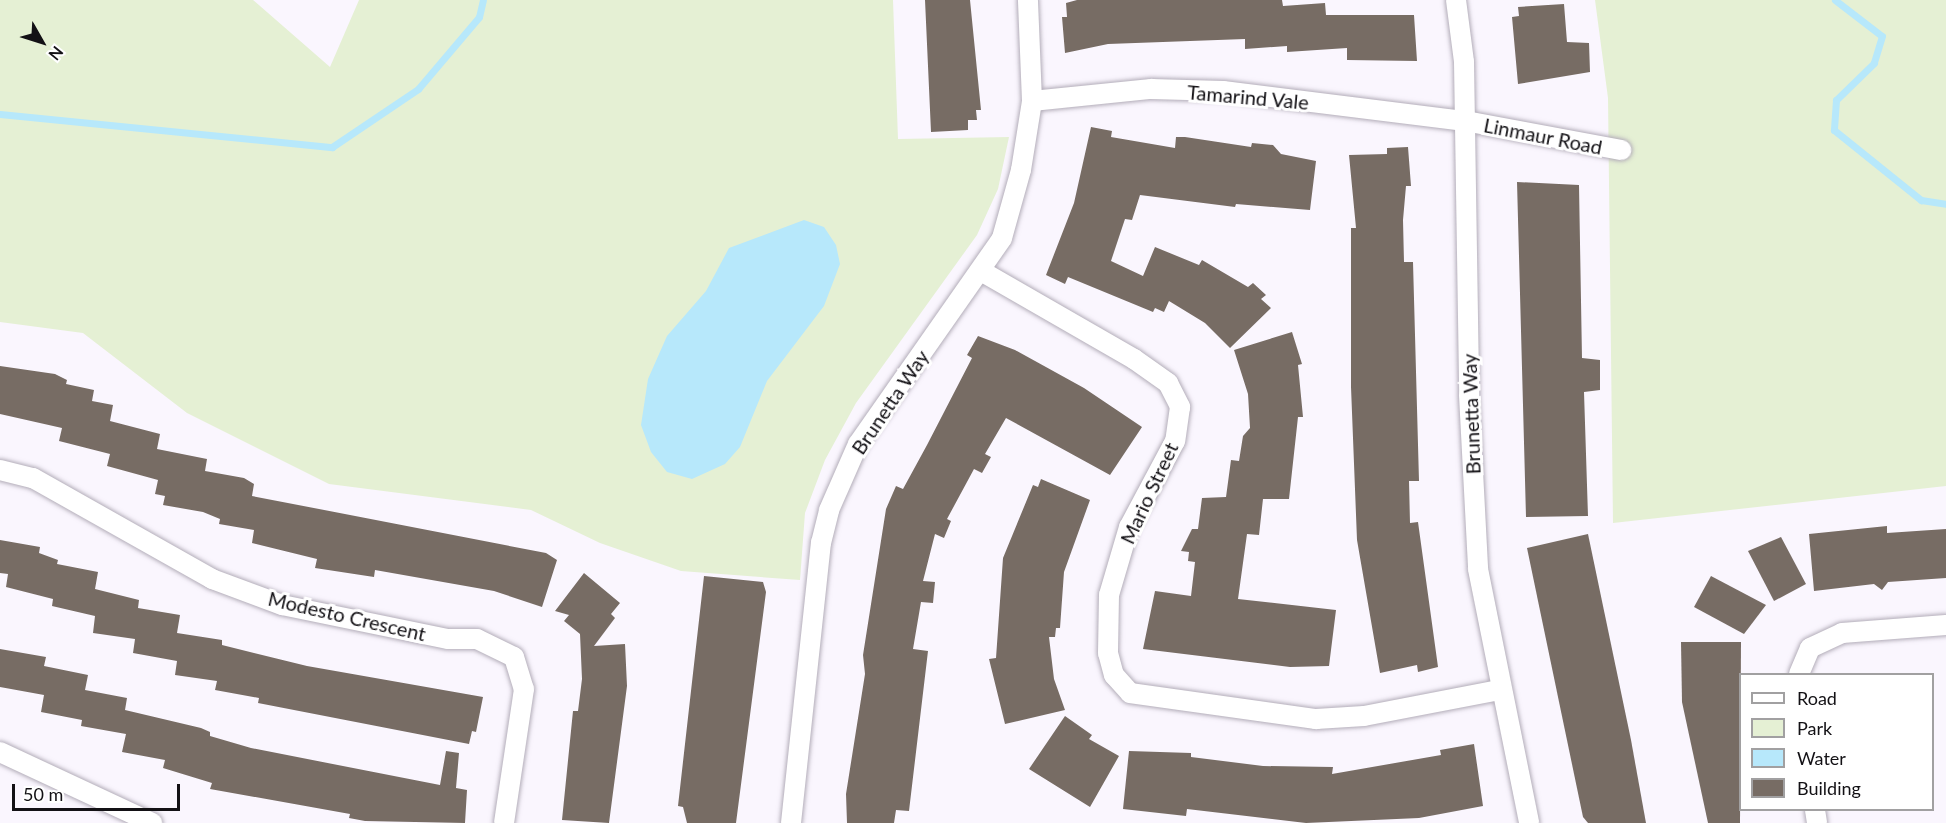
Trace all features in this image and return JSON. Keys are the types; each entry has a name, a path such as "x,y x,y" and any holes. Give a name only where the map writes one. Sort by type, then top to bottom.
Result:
{"street":[{"name":"Brunetta Way","path":"791,823 821,543 829,510 858,444 1002,238 1021,170 1032,101 1028,0"},
{"name":"Brunetta Way","path":"1456,0 1465,121 1469,395 1478,569 1499,690 1529,823"},
{"name":"Tamarind Vale","path":"1032,101 1151,89 1223,91 1465,121"},
{"name":"Linmaur Road","path":"1465,121 1621,150"},
{"name":"Mario Street","path":"981,271 1134,359 1168,383 1180,406 1175,441 1129,527 1109,595 1108,653 1114,675 1130,693 1316,719 1364,716 1499,690"},
{"name":"Modesto Crescent","path":"0,470 33,478 212,579 282,605 448,639 477,639 514,657 524,688 504,823"},
{"path":"1800,673 1810,648 1842,633 1946,625"},
{"path":"0,752 152,823"}],"green space":[{"path":"0,0 253,0 330,67 359,0 893,0 898,139 1009,137 998,189 977,235 856,403 825,460 805,513 800,580 681,571 600,543 531,510 329,484 187,413 83,333 0,322"},
{"path":"1595,0 1946,0 1946,486 1613,523 1608,98"}],"water":[{"path":"804,220 824,227 836,245 840,264 824,306 767,381 740,447 725,464 692,479 667,472 651,452 641,425 648,379 667,336 706,291 729,248"}],"building":[{"path":"925,0 970,0 981,110 976,110 977,120 968,120 968,130 931,132"},
{"path":"1077,0 1282,0 1283,6 1325,3 1326,15 1414,15 1417,61 1347,60 1347,48 1287,52 1287,46 1245,49 1245,39 1108,44 1065,53 1062,17 1067,17 1066,3"},
{"path":"1564,4 1567,42 1589,43 1590,72 1518,84 1512,17 1519,16 1518,7"},
{"path":"1091,127 1112,131 1111,137 1175,148 1176,137 1251,147 1252,143 1273,145 1281,154 1316,161 1310,210 1236,204 1235,207 1140,195 1132,220 1125,219 1111,261 1143,276 1155,247 1199,265 1202,260 1248,287 1253,283 1266,295 1261,299 1271,308 1230,348 1205,323 1169,301 1164,312 1155,308 1153,312 1068,277 1065,284 1046,275 1074,203"},
{"path":"1408,147 1411,186 1406,186 1403,220 1404,262 1413,262 1419,481 1409,481 1410,523 1418,522 1438,667 1418,672 1417,665 1380,673 1357,540 1351,387 1351,228 1356,228 1349,155 1387,154 1387,148"},
{"path":"1517,182 1579,185 1582,358 1600,360 1600,390 1584,392 1588,516 1526,517"},
{"path":"1292,332 1302,364 1298,365 1303,417 1298,417 1289,499 1263,499 1259,535 1247,534 1238,599 1336,610 1329,666 1290,667 1143,649 1155,591 1191,596 1195,562 1188,561 1189,552 1181,551 1192,529 1198,529 1202,498 1226,497 1231,460 1239,461 1243,436 1250,428 1248,394 1234,350"},
{"path":"978,336 1015,350 1084,388 1142,427 1110,475 1006,418 985,454 991,457 982,473 974,469 947,519 951,521 944,538 935,534 923,581 935,582 933,603 921,602 913,649 928,651 909,811 896,810 894,823 847,823 846,794 865,674 863,655 886,509 896,486 903,489 927,445 972,358 967,355"},
{"path":"0,366 55,374 67,380 66,384 94,390 92,401 113,405 110,421 160,434 157,449 207,459 205,471 244,478 254,484 252,496 546,553 557,560 542,607 494,591 375,570 374,577 315,568 317,559 252,543 254,530 219,524 220,519 203,512 163,505 165,496 155,494 158,480 107,466 110,454 59,441 62,428 0,414"},
{"path":"1041,479 1090,500 1064,572 1060,628 1056,628 1055,637 1049,637 1054,679 1065,710 1005,724 989,659 996,658 1003,558 1033,485 1038,487"},
{"path":"1887,526 1887,533 1946,529 1946,578 1888,582 1882,590 1874,584 1814,591 1809,534"},
{"path":"1588,534 1646,823 1588,823 1583,817 1527,548"},
{"path":"1781,537 1806,584 1774,601 1748,551"},
{"path":"0,540 40,547 39,553 58,560 57,564 98,572 95,589 139,600 138,608 180,615 177,633 222,640 222,645 307,666 483,697 476,732 472,731 469,744 258,703 259,698 215,690 217,681 175,675 177,661 133,653 135,639 93,633 95,616 52,606 53,599 6,587 8,574 0,573"},
{"path":"584,573 620,603 611,614 615,618 594,646 625,644 627,686 609,823 562,820 573,711 578,711 582,679 580,634 564,621 569,615 555,611"},
{"path":"704,576 763,582 766,592 736,823 687,823 683,807 678,806"},
{"path":"1711,576 1766,605 1744,634 1694,607"},
{"path":"1681,642 1741,642 1741,673 1739,673 1740,823 1708,823 1682,702"},
{"path":"0,649 46,657 44,666 88,675 85,690 127,698 125,710 201,728 210,732 210,736 251,748 440,785 446,751 459,753 456,788 467,790 465,823 365,821 349,818 350,814 210,789 212,783 163,768 165,760 122,752 126,734 81,726 82,720 41,712 44,695 0,687"},
{"path":"1065,716 1092,735 1089,739 1119,756 1090,807 1029,769"},
{"path":"1474,744 1483,806 1419,818 1306,823 1187,809 1186,816 1123,809 1129,751 1191,753 1191,757 1263,766 1333,767 1332,774 1441,755 1440,750"}],"waterway":[{"path":"0,114 332,147 418,89 479,17 483,0"},
{"path":"1835,0 1882,36 1874,63 1836,100 1834,130 1921,200 1946,204"}]}
